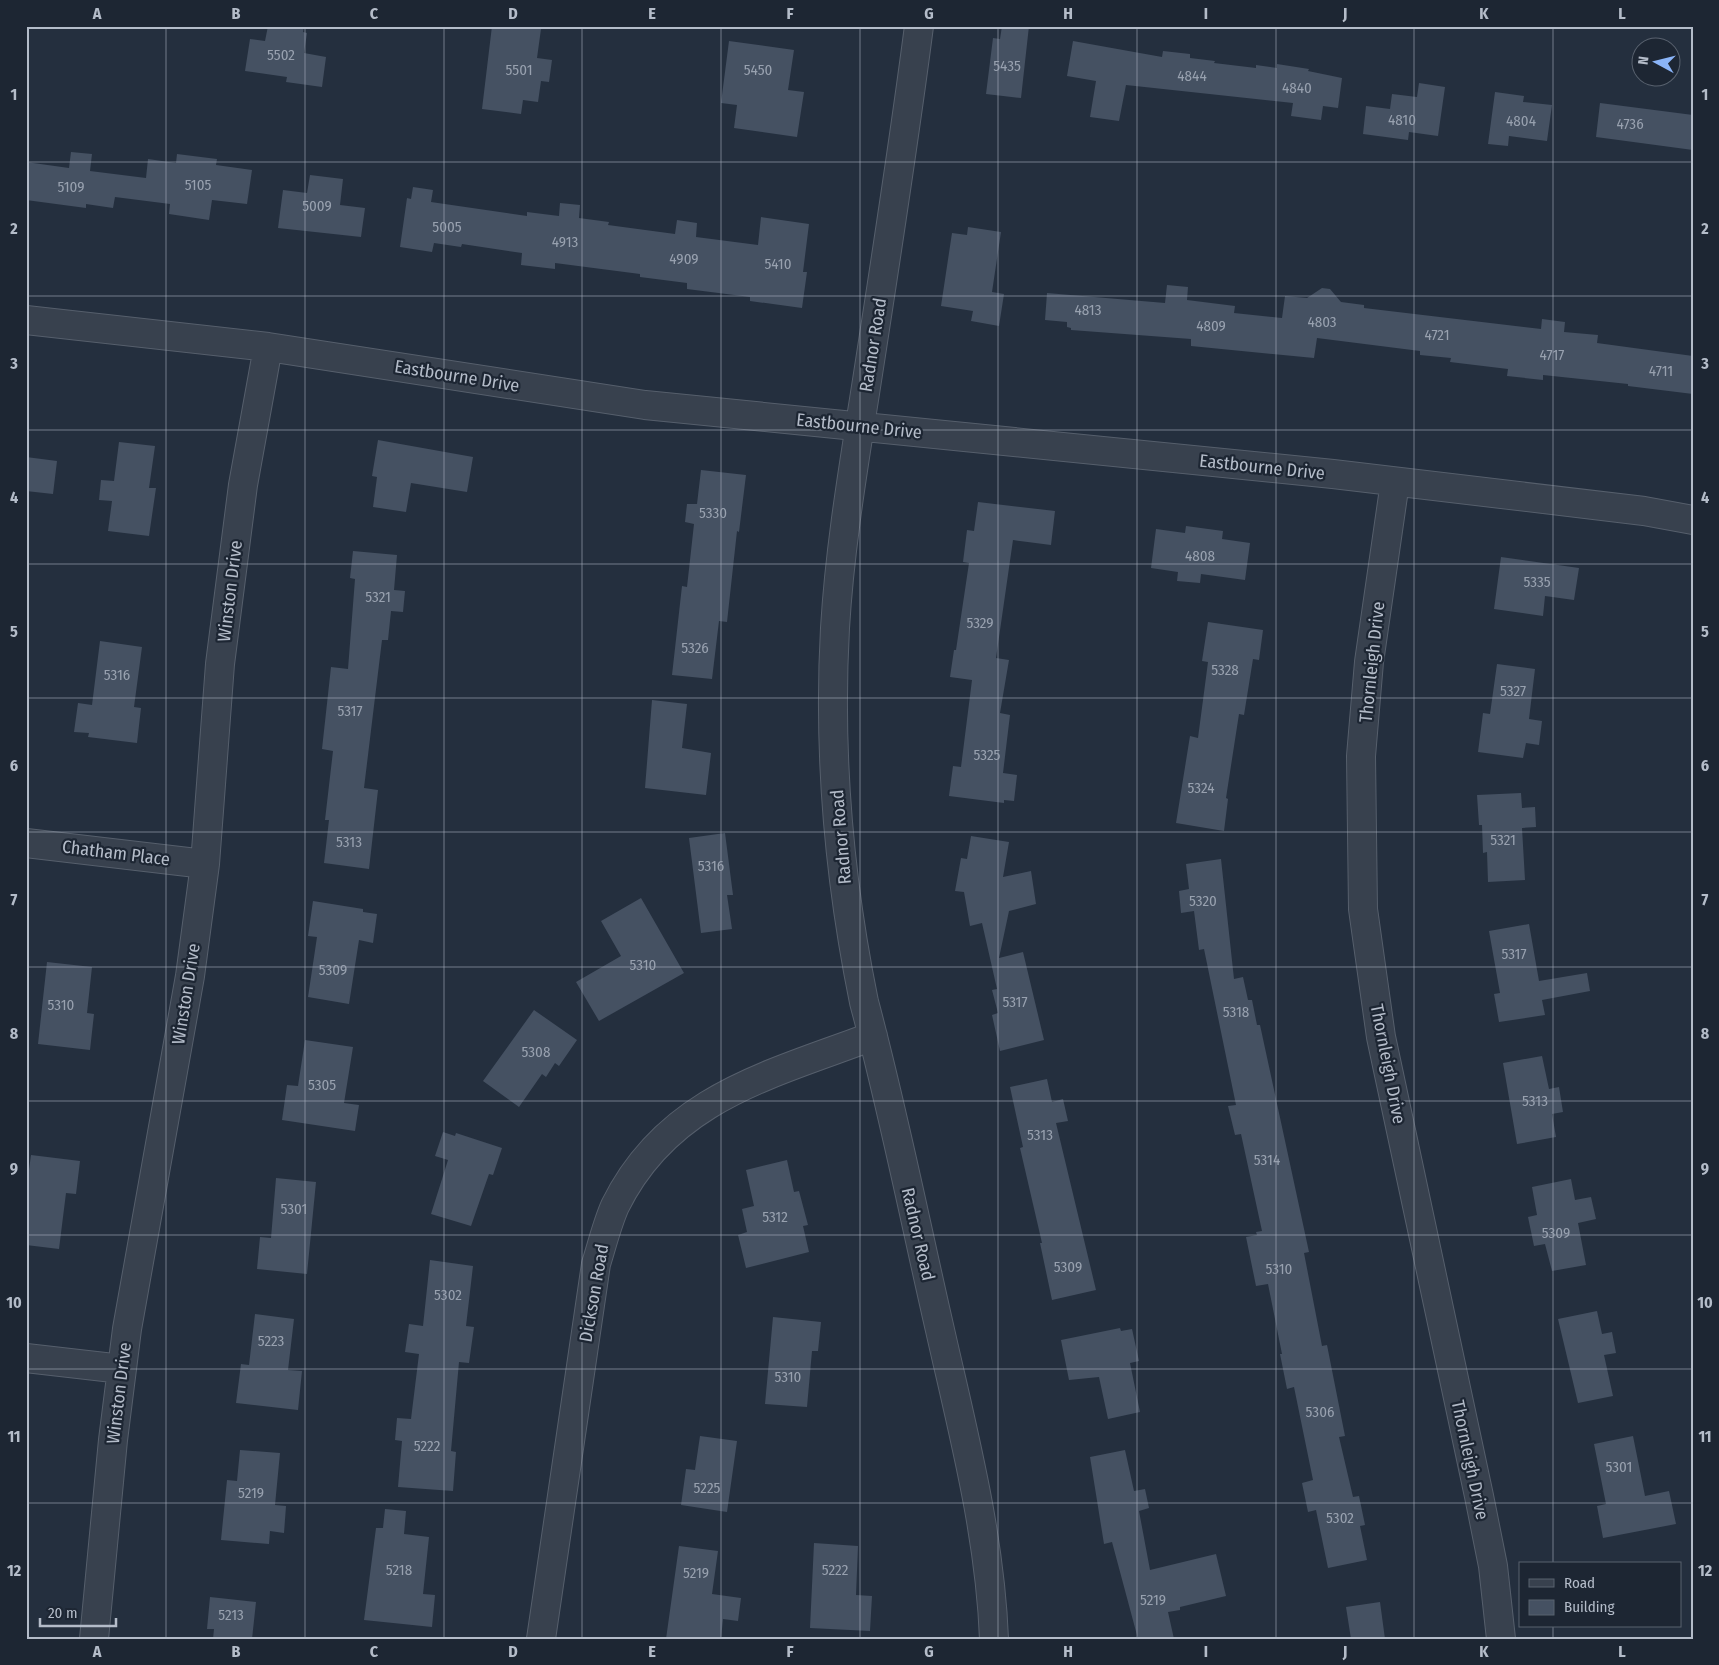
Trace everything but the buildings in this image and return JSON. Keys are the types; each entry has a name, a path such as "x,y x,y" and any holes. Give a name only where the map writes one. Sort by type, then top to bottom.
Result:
{"street":[{"name":"Radnor Road","path":"919,26 901,159 845,524 838,594 833,700 840,852 855,956 965,1437 991,1576 994,1639"},
{"name":"Eastbourne Drive","path":"26,320 268,348 645,405 1395,482 1644,511 1693,520"},
{"name":"Winston Drive","path":"94,1639 122,1369 133,1288 190,976 205,864 222,655 243,485 268,348"},
{"name":"Thornleigh Drive","path":"1395,482 1368,674 1361,756 1363,909 1381,1038 1491,1558 1501,1639"},
{"name":"Chatham Place","path":"26,843 205,864"},
{"name":"Dickson Road","path":"542,1639 596,1264 615,1206 656,1146 697,1110 747,1084 873,1036"},
{"path":"26,1358 122,1369"}]}
